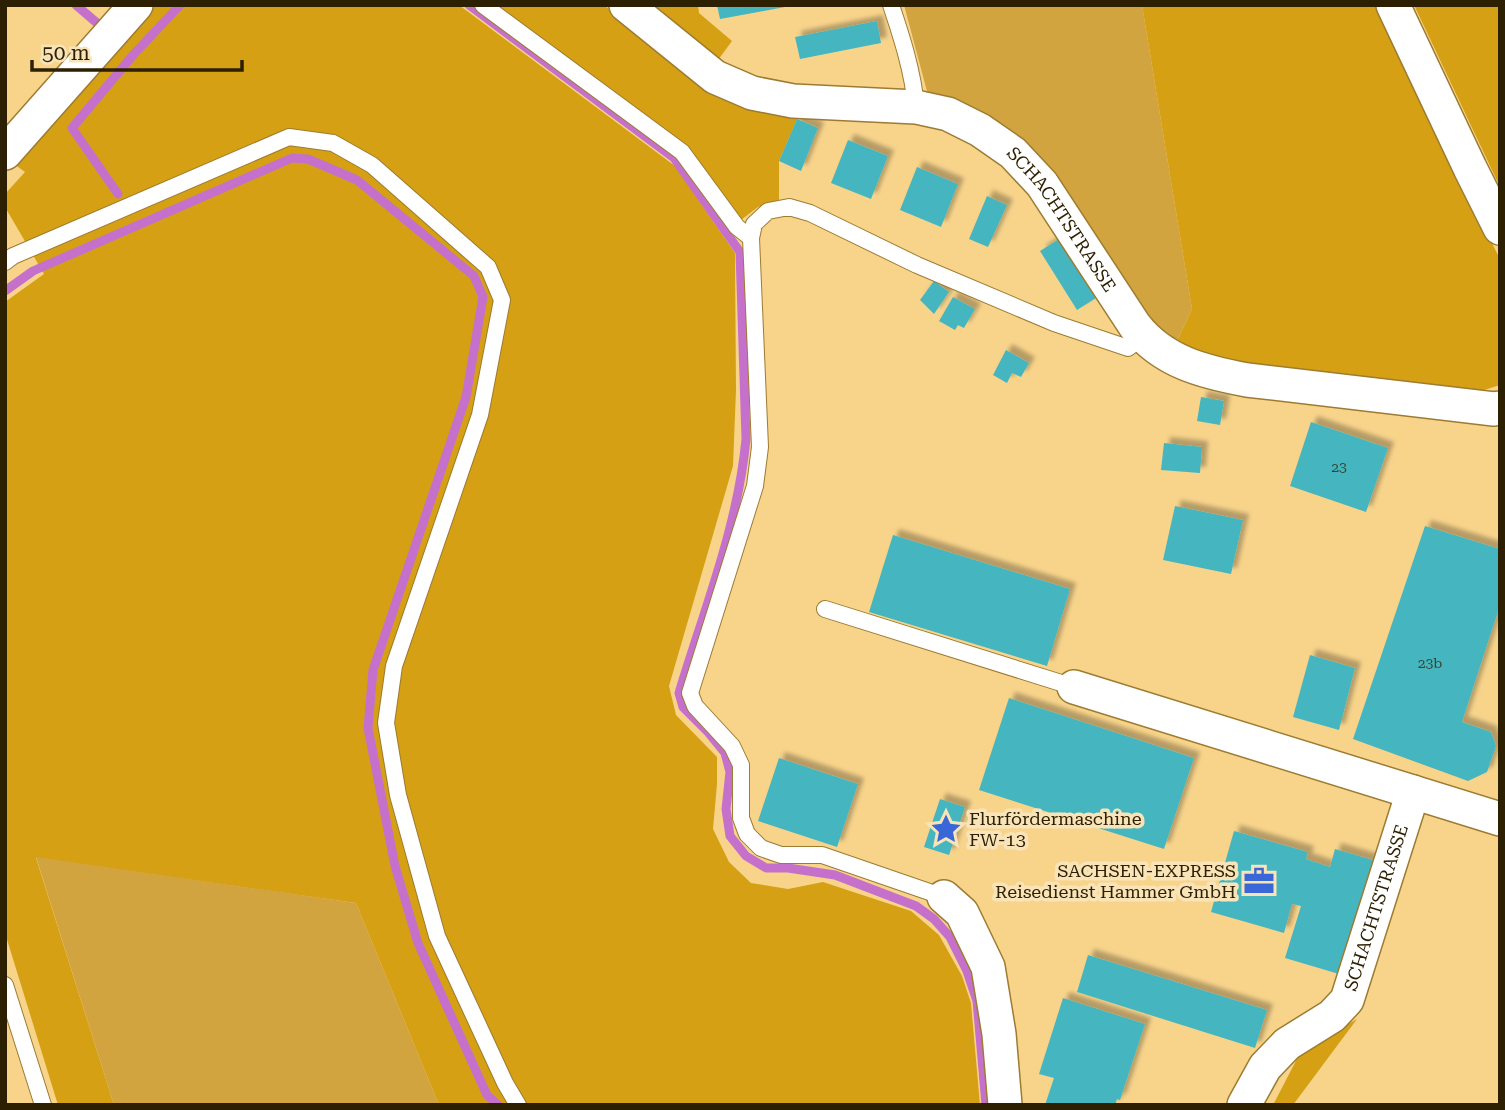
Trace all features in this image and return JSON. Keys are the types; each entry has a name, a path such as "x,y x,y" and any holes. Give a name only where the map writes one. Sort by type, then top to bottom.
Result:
{"street":[{"path":"5,153 136,5"},
{"name":"SCHACHTSTRASSE","path":"626,5 715,77 752,93 793,101 916,107 948,114 980,130 1013,153 1042,184 1143,336 1177,361 1210,373 1247,380 1500,408"},
{"path":"1392,5 1500,228"},
{"path":"1074,687 1500,819"},
{"name":"SCHACHTSTRASSE","path":"1244,1105 1265,1067 1287,1044 1332,1016 1347,1000 1413,792"},
{"path":"944,897 962,914 988,967 999,1034 1005,1105"}],"lane":[{"path":"483,5 682,152 737,227 751,238"},
{"path":"891,5 914,86 916,107"},
{"path":"5,262 13,256 289,137 333,143 372,165 488,267 502,300 480,415 394,666 386,723 398,794 437,936 505,1083 519,1105"},
{"path":"944,897 822,855 781,855 761,849 747,834 741,818 741,765 732,746 695,706 690,693 755,486 760,447 751,238 754,224 768,211 789,207 810,213 917,265 1054,323 1128,348 1143,336"},
{"path":"825,609 1074,687"},
{"path":"5,985 43,1105"}],"shaded area":[{"path":"155,5 459,5 675,166 735,253 736,390 733,466 669,686 676,715 717,757 713,829 729,862 751,883 788,889 823,882 911,911 939,935 962,976 971,1003 980,1105 439,1105 356,903 36,858 114,1105 58,1105 5,933 5,302 44,274 5,207 5,194 25,172 14,164"},
{"path":"495,5 604,5 703,85 760,111 797,119 779,161 779,200 758,207 741,220 686,146"},
{"path":"650,5 698,5 699,13 732,41 718,60"},
{"path":"904,5 1142,5 1192,309 1177,341 1152,321 1051,170 1028,145 992,118 928,95"},
{"path":"1142,5 1376,5 1500,259 1500,385 1481,391 1228,361 1201,353 1177,341 1192,309"},
{"path":"1414,5 1500,5 1500,187"},
{"path":"36,857 356,903 439,1105 114,1105"},
{"path":"1357,1019 1293,1105 1273,1105 1298,1057 1314,1044"}],"building":[{"path":"717,5 785,5 785,7 720,19"},
{"path":"877,21 881,43 800,59 795,37"},
{"path":"797,119 818,128 801,171 779,161"},
{"path":"848,140 888,156 871,199 831,183"},
{"path":"917,167 958,184 941,227 900,210"},
{"path":"987,196 1007,205 988,247 969,239"},
{"path":"1059,239 1096,298 1077,310 1040,251"},
{"path":"934,281 949,292 934,314 920,300"},
{"path":"953,297 975,309 964,328 958,325 955,330 939,321"},
{"path":"1006,350 1029,363 1021,377 1012,373 1007,383 993,375"},
{"path":"1201,397 1224,401 1220,425 1197,421"},
{"path":"1311,422 1388,448 1366,512 1290,486"},
{"path":"1164,443 1202,447 1200,473 1161,470"},
{"path":"1175,506 1243,520 1231,574 1163,560"},
{"path":"1425,526 1500,549 1500,605 1462,722 1491,732 1496,746 1487,772 1468,781 1353,739"},
{"path":"893,535 1070,589 1047,666 869,612"},
{"path":"1310,655 1355,668 1339,730 1293,717"},
{"path":"1009,698 1194,758 1164,849 979,790"},
{"path":"779,758 858,784 837,847 758,821"},
{"path":"940,799 965,807 949,855 924,847"},
{"path":"1234,831 1308,852 1306,859 1330,867 1335,849 1373,860 1339,974 1285,958 1301,906 1292,904 1284,933 1211,912"},
{"path":"1088,955 1267,1010 1255,1048 1077,992"},
{"path":"1063,998 1145,1024 1120,1100 1117,1099 1115,1105 1045,1105 1054,1078 1039,1074"}],"waterway":[{"path":"76,5 97,23"},
{"path":"118,194 72,128 134,54 180,5"},
{"path":"469,5 674,158 740,252 746,439 742,471 728,536 679,693 683,707 725,753 730,772 726,809 730,836 746,856 766,868 788,868 835,875 916,906 934,919 950,937 967,971 977,1001 986,1105"},
{"path":"5,291 33,271 292,158 308,159 357,180 474,276 483,297 466,397 373,670 368,728 395,866 418,943 487,1095 498,1105"}],"place":[{"name":"Flurfördermaschine FW-13","path":"946,829"},
{"name":"SACHSEN-EXPRESS Reisedienst Hammer GmbH","path":"1259,881"}]}
